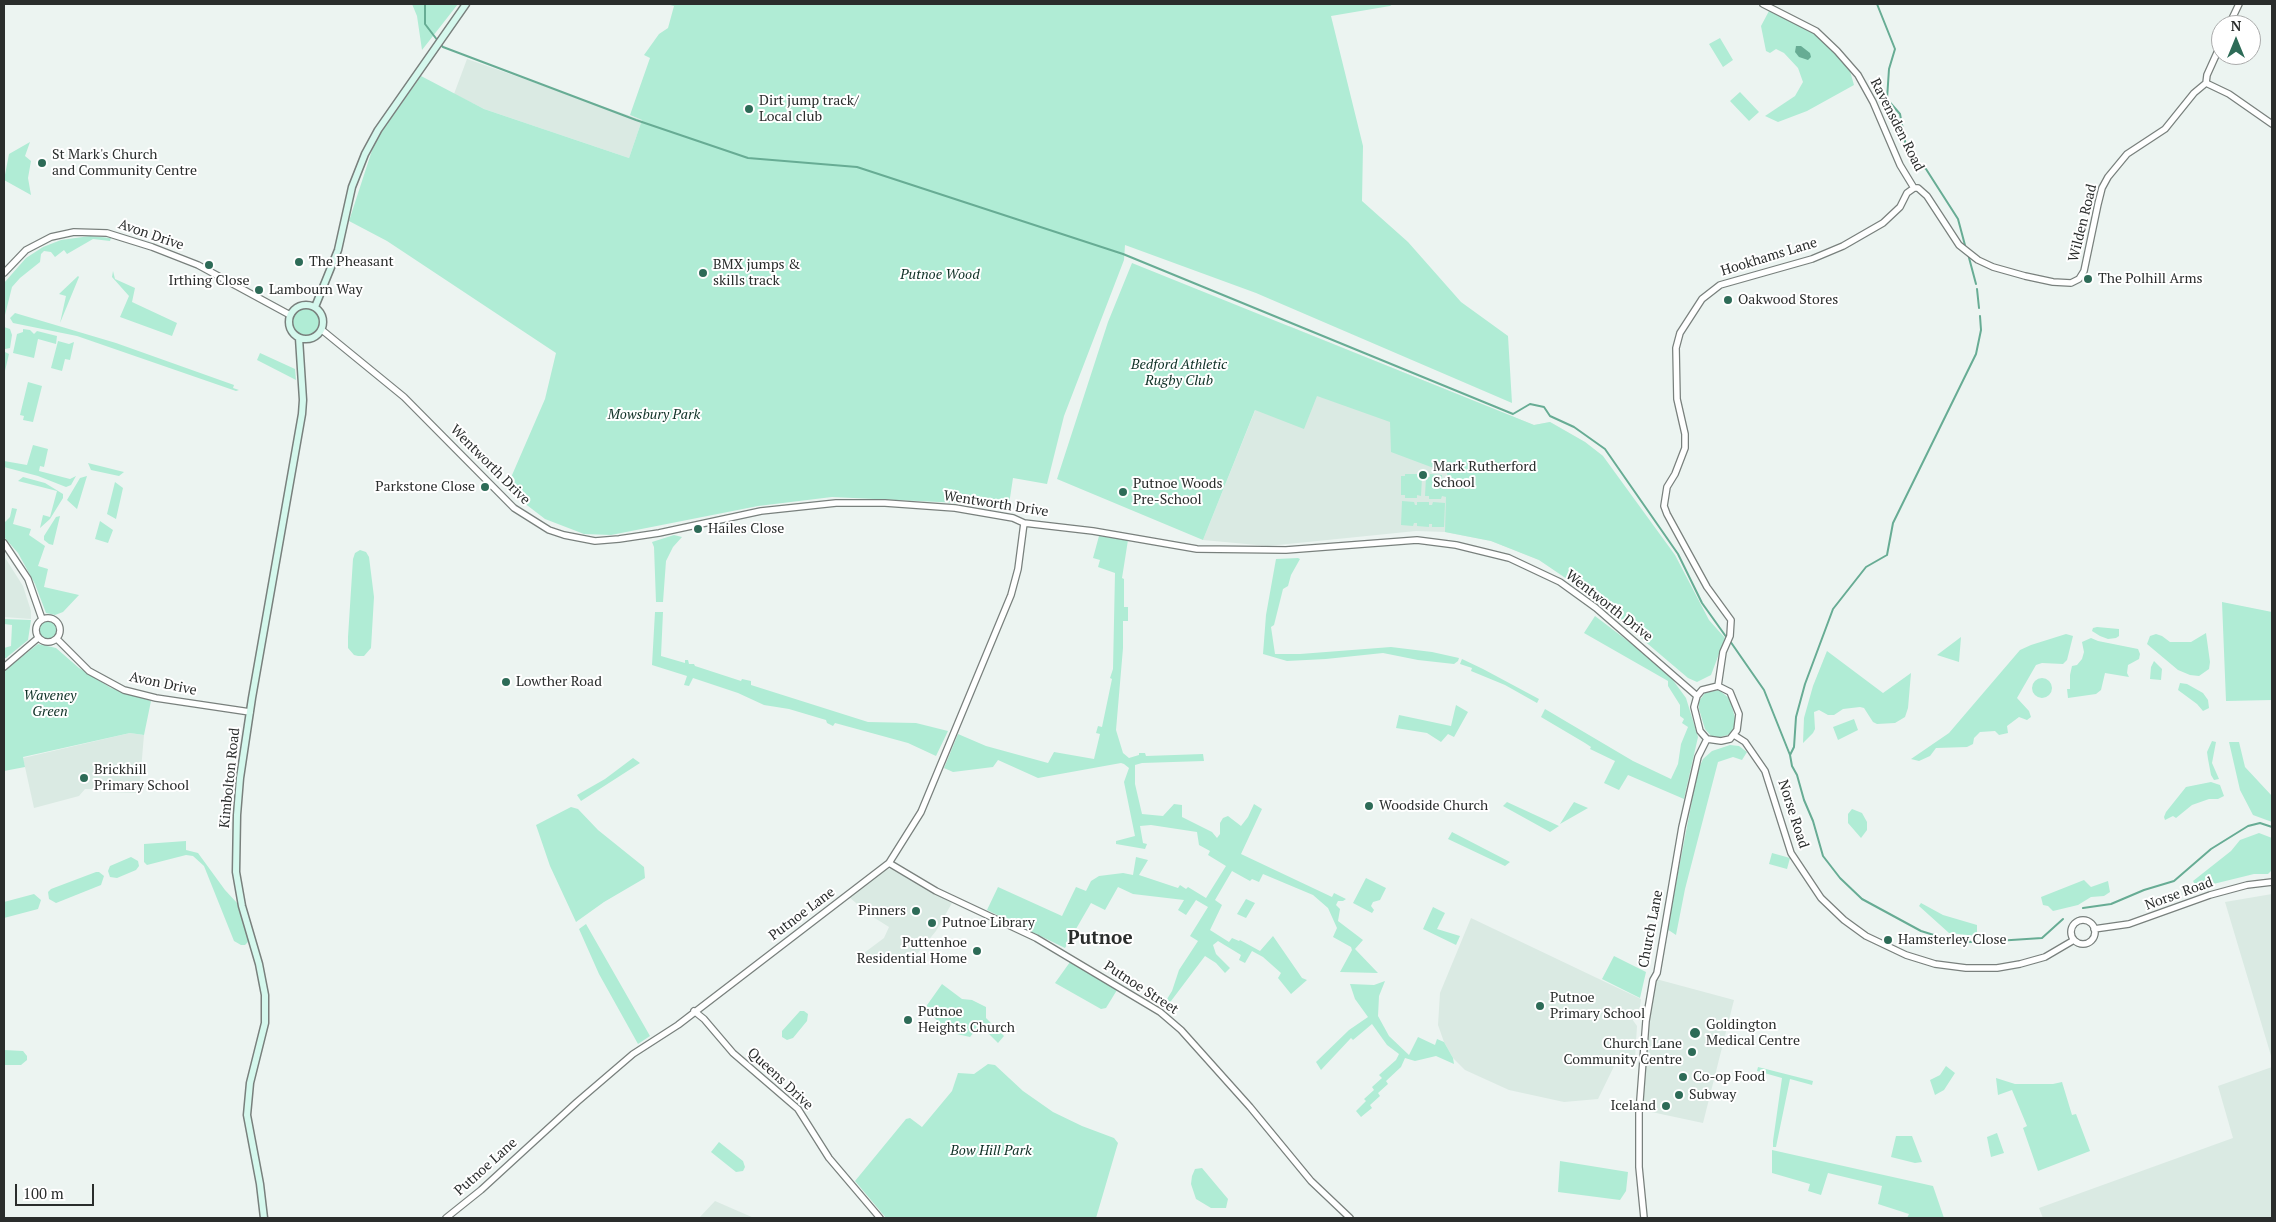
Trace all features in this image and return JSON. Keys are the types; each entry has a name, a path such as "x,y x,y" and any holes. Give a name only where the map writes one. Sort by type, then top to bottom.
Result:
{"main road":[{"path":"315,307 338,250 352,187 365,154 378,130 466,4"},
{"path":"302,305 315,307 324,319 322,330 314,338 299,338 291,331 288,320 290,315 297,307 302,305"},
{"name":"Kimbolton Road","path":"264,1218 260,1184 247,1115 250,1083 264,1029 265,995 259,964 242,906 236,872 238,799 250,712 302,414 303,400 299,338"}],"street":[{"name":"Ravensden Road","path":"1762,4 1816,31 1858,75 1873,102 1900,165 1914,188"},
{"name":"Wilden Road","path":"1914,188 1922,191 1969,254 1993,267 2034,278 2064,284 2079,279 2088,259 2102,188 2108,177 2127,154 2165,128 2194,93 2206,83 2207,74 2211,65"},
{"path":"2206,83 2214,85 2229,94 2272,124"},
{"name":"Hookhams Lane","path":"1718,686 1724,652 1730,636 1731,620 1706,587 1664,506 1667,487 1675,474 1685,448 1685,434 1677,399 1676,348 1680,333 1702,299 1720,285 1803,262 1842,246 1883,223 1900,207 1907,193 1914,188"},
{"name":"Avon Drive","path":"4,273 26,250 51,237 74,232 107,233 152,247 198,265 290,315"},
{"name":"Wentworth Drive","path":"322,330 404,397 514,508 548,530 564,535 595,540 619,539 659,533 761,511 836,504 885,503 955,508 1013,518 1024,523 1093,531 1197,549 1286,550 1416,540 1456,544 1509,558 1560,582 1589,603 1697,696"},
{"name":"Putnoe Lane","path":"446,1218 481,1190 577,1102 634,1054 662,1036 822,916 889,863 900,849 921,812 1011,594 1018,569 1024,523"},
{"path":"4,543 28,579 42,619"},
{"path":"50,618 58,622 61,629 57,639 45,642 38,638 36,626 42,619 50,618"},
{"path":"4,667 38,638"},
{"name":"Avon Drive","path":"57,639 89,671 124,690 156,698 250,712"},
{"path":"1718,686 1730,692 1736,706 1739,724 1730,739 1721,741 1707,739 1700,731 1694,707 1697,696 1708,687 1718,686"},
{"name":"Norse Road","path":"1734,735 1745,742 1765,770 1791,853 1821,898 1844,920 1866,936 1906,955 1935,964 1966,968 1997,968 2020,964 2045,957 2074,940"},
{"name":"Church Lane","path":"1644,1218 1639,1168 1638,1113 1646,1021 1682,827 1698,756 1707,739"},
{"name":"Putnoe Street","path":"889,863 936,892 1036,938 1160,1012 1181,1030 1250,1107 1311,1181 1350,1218"},
{"name":"Norse Road","path":"2094,928 2129,924 2210,894 2247,885 2272,882"},
{"name":"Norse Road","path":"2077,921 2089,922 2094,928 2092,939 2088,943 2078,943 2071,935 2071,928 2077,921"},
{"name":"Queens Drive","path":"694,1011 704,1019 733,1053 798,1109 829,1158 880,1218"}],"shaded area":[{"path":"1796,46 1801,46 1810,53 1811,57 1808,60 1799,57 1795,52"},
{"path":"467,59 642,120 629,158 484,109 454,94"},
{"name":"Mark Rutherford School","path":"1289,326 1534,425 1550,422 1585,442 1603,456 1589,593 1539,560 1491,541 1445,532 1416,531 1268,546 1203,540"},
{"path":"4,556 23,586 31,611 31,619 4,617"},
{"name":"Brickhill Primary School","path":"130,733 144,735 139,793 102,792 101,789 85,789 79,796 34,808 23,758"},
{"path":"891,869 952,903 936,931 917,954 914,951 872,965 864,953 884,938 889,927 870,915 849,897 882,870"},
{"path":"2272,894 2272,1059 2225,902"},
{"name":"Putnoe Primary School","path":"1471,918 1641,999 1639,1014 1633,1016 1632,1019 1637,1026 1635,1059 1620,1054 1598,1099 1564,1102 1509,1090 1465,1070 1453,1058 1444,1042 1438,1025 1440,993"},
{"path":"1656,979 1734,1000 1703,1123 1642,1110 1646,1042"},
{"path":"2272,1067 2272,1218 2043,1218 2039,1208 2233,1138 2218,1086"},
{"path":"715,1201 754,1218 699,1218"}],"green space":[{"path":"412,4 458,4 422,50 417,16"},
{"path":"666,4 1393,4 1331,16 1363,146 1362,201 1408,242 1461,302 1508,336 1512,403 1256,293 1125,245 1124,260 1064,416 1047,484 1013,478 1008,511 960,503 832,497 758,506 611,535 584,534 545,519 506,489 545,399 556,353 387,241 349,221 375,141 421,76 484,109 629,158 642,120 630,115 650,58 644,55 659,34 668,28 674,6"},
{"path":"1769,11 1806,28 1821,38 1850,71 1854,85 1807,111 1778,122 1765,116 1795,96 1803,82 1798,68 1784,53 1776,49 1770,53 1766,51 1761,26"},
{"path":"1720,38 1733,60 1723,67 1709,44"},
{"path":"1740,92 1759,112 1749,121 1730,101"},
{"path":"30,142 25,156 31,161 28,178 31,195 4,180 9,154"},
{"path":"90,236 111,238 110,241 93,239 67,254 64,250 55,257 51,252 44,251 41,254 40,262 12,287 4,319 4,283 26,258 43,247 61,240"},
{"name":"Bedford Athletic Rugby Club","path":"1132,263 1534,425 1550,422 1585,442 1603,456 1675,555 1709,620 1725,638 1711,675 1697,682 1688,678 1589,594 1539,560 1491,541 1445,532 1446,497 1429,499 1429,496 1425,496 1426,477 1430,477 1430,474 1442,475 1442,478 1447,478 1447,473 1391,452 1390,422 1317,396 1304,429 1255,410 1203,540 1057,479 1108,322"},
{"path":"113,271 115,279 135,288 132,302 177,323 172,336 120,317 129,296 112,277"},
{"path":"78,276 60,323 66,296 59,294"},
{"path":"305,308 315,312 319,322 315,332 305,336 295,332 291,322 295,312"},
{"path":"15,313 116,343 234,385 233,388 239,390 236,391 77,336 13,323 10,318"},
{"path":"4,327 10,329 12,335 10,348 5,349 5,352 9,354 4,375"},
{"path":"23,329 30,330 34,334 37,331 57,336 56,344 38,339 34,358 13,353 17,334 23,332"},
{"path":"58,341 69,344 74,342 70,360 65,359 62,371 51,368"},
{"path":"260,353 295,369 296,380 257,360"},
{"path":"28,382 42,386 33,422 23,420 24,416 20,415"},
{"path":"33,445 48,449 44,467 40,466 39,471 70,479 76,476 71,485 66,487 38,476 4,467 4,461 27,465"},
{"path":"88,463 124,472 119,476 91,470"},
{"path":"1405,474 1417,474 1418,477 1422,477 1421,496 1405,498 1405,495 1401,495 1401,476 1405,476"},
{"path":"87,476 77,509 67,500 80,478"},
{"path":"23,477 45,483 63,494 63,498 50,519 40,528 43,515 50,517 57,491 18,481"},
{"path":"115,482 123,488 116,519 107,514"},
{"path":"1402,501 1414,502 1415,505 1417,505 1417,502 1429,502 1429,505 1432,505 1433,502 1445,503 1444,527 1432,527 1432,524 1429,524 1429,527 1417,526 1417,523 1414,523 1413,526 1401,525"},
{"path":"12,508 17,509 13,524 31,529 29,535 45,546 38,566 48,569 44,587 79,595 63,612 55,615 46,613 35,584 18,553 4,537 4,523 10,517"},
{"path":"60,516 53,545 49,544 44,540 44,536 56,517"},
{"path":"100,521 113,530 108,543 95,539"},
{"path":"674,535 682,537 673,547 666,561 663,602 656,602 654,547 652,542"},
{"path":"1099,536 1128,540 1122,578 1124,579 1124,607 1128,607 1128,621 1123,621 1123,648 1116,730 1123,753 1129,758 1139,755 1139,753 1145,753 1146,756 1203,754 1204,761 1142,763 1135,765 1135,784 1142,814 1163,816 1174,804 1182,805 1182,817 1212,832 1217,838 1220,834 1220,823 1223,818 1228,816 1241,826 1254,804 1262,809 1241,854 1332,897 1334,893 1346,899 1338,901 1336,905 1340,909 1338,921 1363,940 1355,949 1378,973 1340,972 1352,950 1351,947 1333,937 1337,928 1328,908 1313,895 1263,874 1259,882 1252,879 1250,881 1232,871 1215,900 1222,905 1210,930 1229,942 1232,938 1240,940 1260,951 1273,936 1302,978 1307,980 1291,994 1278,978 1281,973 1263,957 1252,951 1245,963 1239,960 1241,955 1218,941 1213,945 1216,954 1230,968 1225,973 1216,963 1205,956 1165,1009 1162,1007 1172,991 1179,970 1198,941 1190,936 1208,907 1196,900 1186,915 1178,910 1184,900 1133,894 1118,887 1105,910 1091,903 1065,948 987,910 998,887 1062,916 1076,887 1086,891 1091,881 1099,876 1123,873 1133,875 1136,857 1148,860 1139,875 1178,888 1180,885 1186,889 1188,887 1206,898 1226,866 1208,855 1210,851 1199,845 1197,832 1151,825 1140,826 1143,843 1147,844 1145,849 1116,844 1116,841 1135,836 1124,782 1129,768 1124,764 1038,778 998,760 993,767 953,772 944,768 958,734 986,746 1048,763 1054,752 1094,759 1100,734 1096,733 1098,726 1102,727 1113,669 1115,573 1098,567 1100,560 1093,558"},
{"path":"360,550 366,552 369,557 374,597 371,648 364,656 354,655 348,648 353,559 355,553"},
{"path":"1276,559 1300,559 1291,575 1288,586 1283,589 1274,625 1271,627 1275,654 1300,654 1391,647 1432,652 1459,658 1458,661 1454,664 1418,660 1383,653 1287,661 1263,654 1266,615"},
{"path":"2222,602 2272,612 2272,700 2226,701"},
{"path":"655,612 663,612 661,656 685,663 685,660 688,660 689,664 694,664 695,666 741,681 742,679 751,681 751,685 868,722 916,723 948,731 936,756 908,743 835,723 833,726 827,723 826,720 789,709 764,705 738,693 693,678 689,686 684,685 687,676 652,665"},
{"path":"1595,616 1653,660 1670,676 1686,698 1698,737 1684,799 1628,775 1619,790 1604,783 1615,761 1590,749 1591,747 1585,743 1541,717 1545,709 1633,761 1671,779 1678,764 1681,744 1688,727 1682,723 1684,719 1680,716 1680,705 1668,686 1668,681 1584,633"},
{"path":"4,619 31,620 28,640 6,658 4,658 4,648 11,646 12,625 4,624"},
{"path":"44,621 52,621 57,626 55,637 44,639 39,634 39,626"},
{"path":"2093,628 2119,629 2119,636 2108,639 2100,636 2092,631"},
{"path":"2206,633 2210,662 2209,669 2199,676 2190,675 2178,670 2147,644 2150,636 2156,634 2170,642 2191,642"},
{"path":"2066,634 2073,636 2067,660 2063,664 2042,663 2036,665 2017,698 2029,711 2031,717 2027,720 2019,717 2007,726 2008,733 1999,735 1995,731 1980,732 1974,738 1973,744 1967,747 1936,748 1930,756 1919,761 1911,759 1949,733 2020,650"},
{"path":"1961,637 1959,662 1937,655"},
{"path":"2091,638 2138,649 2139,659 2128,665 2127,673 2129,677 2105,673 2101,690 2096,694 2068,698 2067,689 2070,689 2072,666 2077,665 2082,659 2084,652 2082,642"},
{"name":"Waveney Green","path":"38,644 56,648 79,668 111,688 151,701 144,735 130,733 23,757 25,767 4,771 4,671"},
{"path":"1827,651 1883,693 1911,673 1908,708 1905,717 1895,723 1877,724 1873,722 1864,708 1860,707 1843,709 1834,715 1828,715 1819,710 1814,712 1815,729 1803,743 1804,718 1813,686"},
{"path":"1462,659 1539,699 1537,703 1505,685 1471,671 1472,668 1460,664"},
{"path":"2154,661 2162,669 2161,680 2150,679 2151,667"},
{"path":"2042,678 2049,681 2052,688 2049,695 2042,698 2035,695 2032,688 2035,681"},
{"path":"2180,683 2187,684 2203,693 2208,700 2209,708 2203,711 2197,704 2178,690"},
{"path":"1719,690 1730,699 1736,722 1731,734 1717,738 1711,736 1705,729 1699,709 1699,701 1705,693"},
{"path":"1456,705 1468,712 1454,737 1448,734 1441,742 1427,733 1396,728 1399,715 1451,726"},
{"path":"1854,719 1858,730 1838,740 1833,727"},
{"path":"2212,741 2216,742 2212,763 2219,779 2214,780 2211,775 2207,752"},
{"path":"2229,742 2239,742 2245,767 2272,796 2272,822 2253,815 2240,790"},
{"path":"1730,745 1739,746 1747,752 1742,760 1733,757 1718,762 1685,889 1676,935 1667,929 1698,770 1703,759 1712,751"},
{"path":"633,758 640,763 581,801 577,795 605,779"},
{"path":"2211,782 2220,785 2224,796 2192,805 2176,818 2173,816 2165,820 2166,812 2186,787"},
{"path":"1507,802 1559,826 1550,832 1503,806"},
{"path":"1574,802 1588,808 1560,824 1570,808"},
{"path":"571,807 578,809 598,830 644,867 645,878 604,902 576,922 550,866 536,825"},
{"path":"1852,809 1862,813 1867,822 1867,830 1861,838 1848,823 1848,814"},
{"path":"1452,832 1510,862 1505,866 1448,839"},
{"path":"2259,833 2272,838 2272,870 2268,874 2254,874 2197,888 2193,881 2231,851 2240,840"},
{"path":"186,841 186,850 198,853 225,890 238,904 249,941 245,945 234,941 204,866 193,856 186,855 147,865 144,862 144,844"},
{"path":"1772,853 1790,858 1787,869 1769,864"},
{"path":"131,857 138,861 139,866 136,870 117,878 110,877 108,871 110,866"},
{"path":"96,872 104,876 101,885 56,903 49,899 48,892 51,889"},
{"path":"1366,878 1386,888 1380,900 1373,902 1371,906 1374,910 1372,913 1353,903"},
{"path":"2084,880 2091,887 2108,881 2110,892 2104,896 2091,897 2078,905 2053,911 2048,906 2043,905 2041,897"},
{"path":"34,894 41,900 38,909 4,918 4,902"},
{"path":"1246,899 1255,903 1246,918 1237,914"},
{"path":"1921,903 1943,915 1977,925 1977,936 1949,933 1919,906"},
{"path":"1433,907 1445,913 1437,929 1460,936 1456,945 1423,929"},
{"path":"586,924 650,1036 638,1044 599,974 579,929"},
{"path":"1614,956 1646,972 1640,998 1602,979"},
{"path":"1070,962 1117,990 1106,1008 1101,1009 1055,983"},
{"path":"1385,981 1379,996 1378,1016 1389,1036 1409,1055 1418,1037 1435,1045 1437,1039 1444,1042 1453,1058 1454,1064 1436,1056 1415,1061 1405,1058 1401,1067 1386,1081 1388,1084 1378,1093 1380,1096 1370,1105 1372,1108 1361,1117 1356,1111 1366,1101 1364,1099 1374,1090 1372,1087 1382,1078 1379,1075 1396,1060 1399,1054 1387,1045 1372,1024 1353,1040 1351,1038 1321,1070 1316,1062 1349,1030 1368,1017 1355,999 1350,984 1374,985"},
{"path":"942,984 962,999 972,1000 986,1007 986,1018 1004,1036 998,1043 980,1025 970,1037 948,1032 925,1008"},
{"path":"800,1011 808,1014 807,1021 793,1038 787,1040 782,1037 782,1031"},
{"path":"4,1050 23,1051 27,1056 27,1060 21,1065 4,1065"},
{"name":"Bow Hill Park","path":"988,1064 995,1065 1023,1091 1053,1112 1082,1126 1114,1138 1118,1143 1096,1218 886,1218 855,1181 906,1119 910,1118 922,1127 952,1091 958,1073 974,1074"},
{"path":"1946,1066 1955,1073 1944,1090 1935,1095 1930,1080 1940,1075"},
{"path":"1758,1067 1813,1081 1812,1085 1790,1079 1776,1147 1773,1147 1773,1141 1782,1078 1757,1071"},
{"path":"1996,1078 2015,1084 2053,1084 2062,1082 2072,1115 2076,1114 2090,1151 2038,1171 2023,1128 2027,1126 2012,1090 1998,1095"},
{"path":"1997,1133 2004,1153 1991,1157 1987,1137"},
{"path":"1896,1136 1912,1136 1922,1162 1915,1163 1891,1157"},
{"path":"719,1142 743,1161 745,1167 743,1171 736,1172 711,1152"},
{"path":"1772,1150 1933,1186 1944,1218 1907,1218 1909,1214 1878,1204 1882,1186 1828,1173 1821,1195 1808,1191 1810,1184 1772,1173"},
{"path":"1560,1161 1628,1172 1626,1191 1620,1200 1558,1192"},
{"path":"1202,1168 1228,1199 1226,1208 1211,1208 1196,1199 1191,1184 1192,1176 1195,1169"}],"waterway":[{"path":"425,4 425,24 438,41"},
{"path":"1877,4 1895,49 1889,69 1887,99 1900,114 1908,157 1926,169 1958,219 1966,249"},
{"path":"441,45 636,120 748,158 857,167 1123,254 1513,414 1530,404 1544,407 1550,416 1574,427 1605,449 1678,554 1702,603 1727,638"},
{"path":"1968,254 1976,284"},
{"path":"1977,289 1979,308"},
{"path":"1980,316 1981,330 1976,354 1893,523 1887,555 1866,567 1833,609 1805,684 1796,717 1794,747 1790,755 1792,766 1813,821 1823,856 1840,878 1862,899 1921,931 1953,941 1993,943 1996,941 2042,938 2063,919"},
{"path":"1730,641 1764,690 1790,755"},
{"path":"2083,908 2111,904 2144,890 2174,881 2211,849 2248,826 2260,823 2272,827"}],"place":[{"name":"Dirt jump track/ Local club","path":"749,109"},
{"name":"St Mark's Church and Community Centre","path":"42,163"},
{"name":"The Pheasant","path":"299,262"},
{"name":"Irthing Close","path":"209,265"},
{"name":"BMX jumps & skills track","path":"703,273"},
{"name":"The Polhill Arms","path":"2088,279"},
{"name":"Lambourn Way","path":"259,290"},
{"name":"Oakwood Stores","path":"1728,300"},
{"name":"Mark Rutherford School","path":"1423,475"},
{"name":"Parkstone Close","path":"485,487"},
{"name":"Putnoe Woods Pre-School","path":"1123,492"},
{"name":"Hailes Close","path":"698,529"},
{"name":"Lowther Road","path":"506,682"},
{"name":"Brickhill Primary School","path":"84,778"},
{"name":"Woodside Church","path":"1369,806"},
{"name":"Pinners","path":"916,911"},
{"name":"Putnoe Library","path":"932,923"},
{"name":"Hamsterley Close","path":"1888,940"},
{"name":"Puttenhoe Residential Home","path":"977,951"},
{"name":"Putnoe Primary School","path":"1540,1006"},
{"name":"Putnoe Heights Church","path":"908,1020"},
{"name":"Goldington Medical Centre","path":"1695,1033"},
{"name":"Church Lane Community Centre","path":"1692,1052"},
{"name":"Co-op Food","path":"1683,1077"},
{"name":"Subway","path":"1679,1095"},
{"name":"Iceland","path":"1666,1106"}],"district":[{"name":"Putnoe","path":"1100,939"}],"park label":[{"name":"Putnoe Wood","path":"940,275"},
{"name":"Mowsbury Park","path":"654,415"}]}
